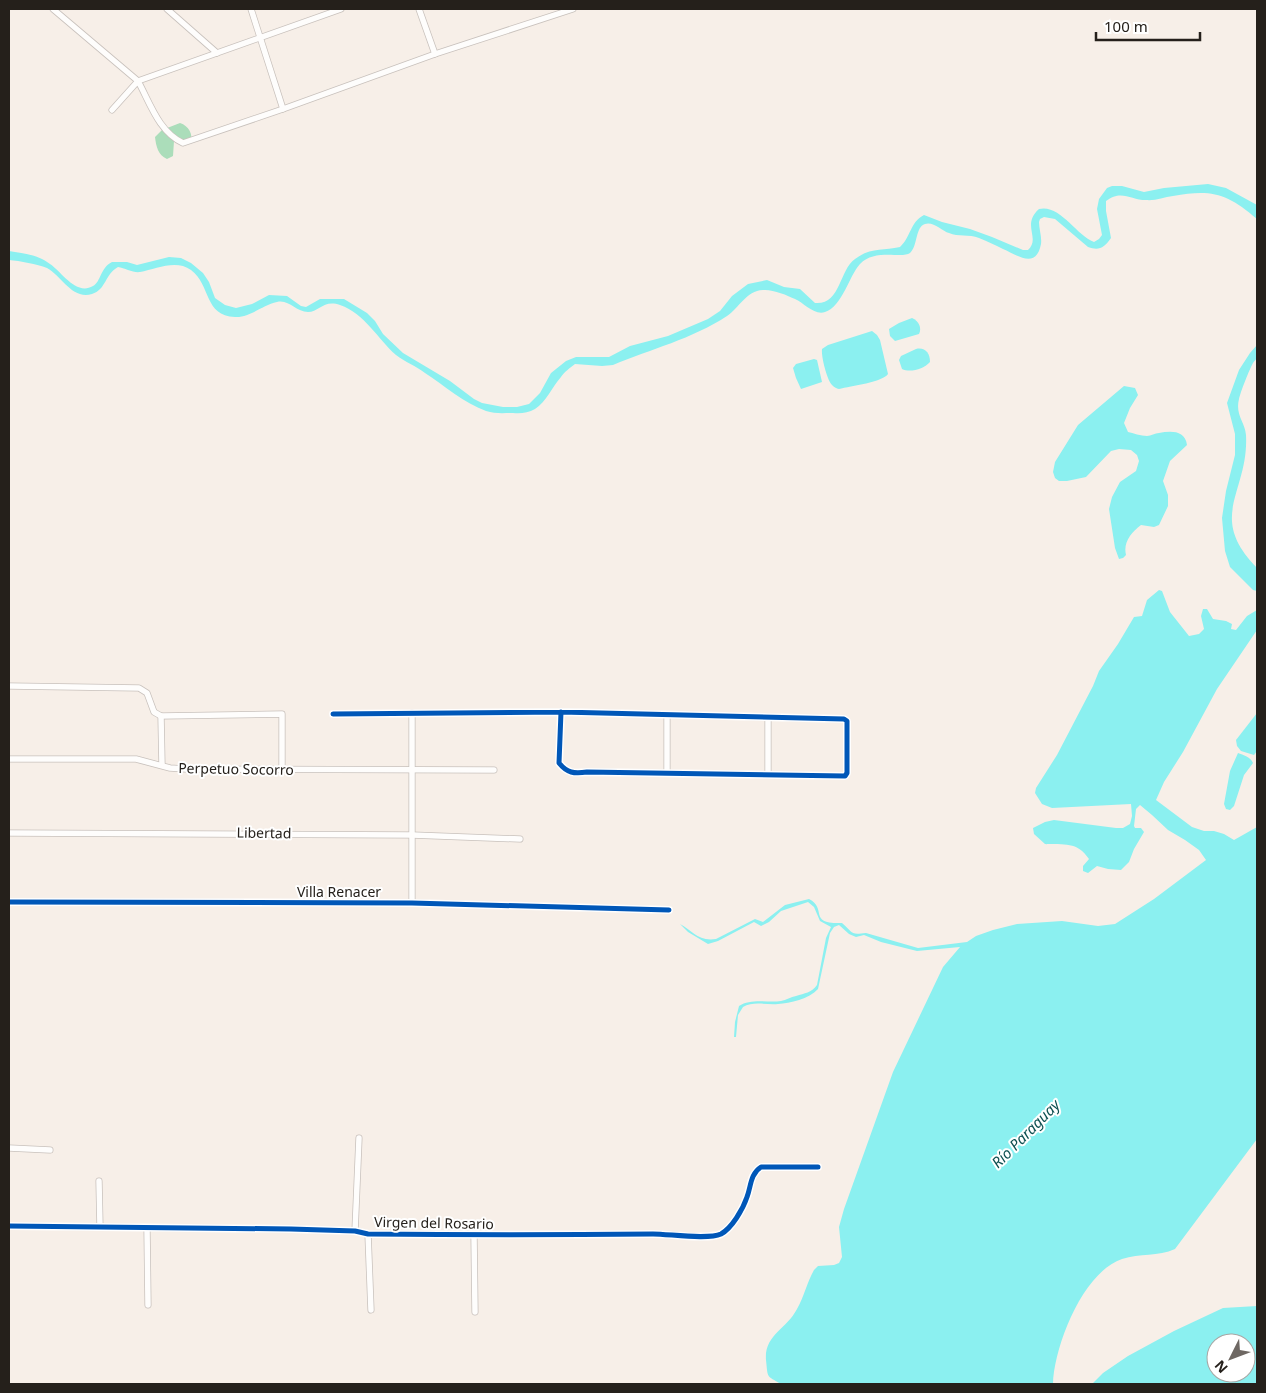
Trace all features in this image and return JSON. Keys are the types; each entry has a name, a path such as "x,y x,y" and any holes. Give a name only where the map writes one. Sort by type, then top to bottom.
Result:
{"street":[{"path":"53,9 138,81 165,129 174,138 183,143 434,54 572,9"},
{"path":"167,9 217,53"},
{"path":"250,9 283,109"},
{"path":"112,110 138,81 341,9"},
{"path":"419,9 434,54"},
{"path":"9,686 139,688 147,693 154,712 160,716 282,714 282,770"},
{"path":"333,714 560,712 846,720 847,773 845,776 587,772 578,774 566,771 559,763 560,712"},
{"path":"412,713 412,903"},
{"path":"667,715 667,773"},
{"path":"160,716 162,765"},
{"path":"768,717 768,775"},
{"name":"Perpetuo Socorro","path":"9,759 136,759 170,768 185,769 494,770"},
{"name":"Libertad","path":"9,833 412,835 520,839"},
{"name":"Villa Renacer","path":"9,902 412,903 669,910"},
{"path":"356,1231 359,1138"},
{"path":"9,1148 50,1150"},
{"name":"Virgen del Rosario","path":"9,1226 356,1231 368,1234 719,1235 726,1231 737,1216 747,1198 756,1170 761,1167 818,1167"},
{"path":"99,1181 100,1227"},
{"path":"148,1228 148,1305"},
{"path":"368,1234 371,1310"},
{"path":"474,1235 475,1312"}],"green space":[{"path":"180,123 190,131 191,143 182,146 174,141 173,156 167,159 160,153 155,137 162,130"}],"water":[{"path":"1208,184 1226,188 1257,205 1257,219 1237,203 1208,193 1186,194 1149,200 1121,195 1106,201 1111,238 1104,246 1098,249 1088,247 1055,219 1044,217 1039,222 1041,244 1039,252 1030,259 1020,257 979,238 952,234 928,223 920,229 913,250 910,253 906,255 873,256 860,264 841,298 831,309 825,312 813,311 795,299 779,293 767,290 757,291 747,297 727,316 686,337 613,365 575,364 564,373 539,406 521,413 489,412 470,404 396,355 357,314 340,305 330,304 308,312 285,302 277,302 246,316 235,317 218,311 213,306 197,276 191,270 179,265 140,272 118,267 110,274 97,292 85,295 73,291 47,268 9,260 9,251 36,256 50,264 75,286 87,288 96,284 105,268 112,262 127,262 137,265 169,257 181,258 191,263 203,273 209,282 215,298 225,305 236,308 252,304 269,295 287,296 301,306 306,307 320,299 344,299 367,313 375,321 383,334 403,353 450,381 474,399 482,403 503,407 517,407 529,404 540,393 551,373 566,361 576,357 609,357 630,346 668,336 708,319 720,311 732,296 748,284 767,280 784,287 800,289 815,303 824,302 835,293 850,264 855,259 872,251 900,247 919,218 924,215 970,229 1023,250 1028,250 1033,241 1032,220 1039,209 1047,209 1061,215 1094,242 1102,235 1097,209 1099,199 1107,188 1122,186 1144,192"},
{"path":"912,318 919,325 919,334 895,341 890,336 889,329"},
{"path":"872,331 880,340 888,374 880,379 839,389 832,385 826,373 822,349 828,345"},
{"path":"1257,345 1257,358 1245,381 1238,405 1246,435 1245,455 1232,518 1234,533 1242,550 1257,568 1257,591 1253,590 1230,567 1225,551 1222,518 1226,491 1235,455 1235,434 1227,403 1239,370"},
{"path":"916,349 926,351 930,362 917,370 909,371 902,369 899,360 901,356"},
{"path":"814,359 817,360 822,382 801,389 793,368 796,364"},
{"path":"1124,386 1135,388 1138,395 1124,423 1128,432 1147,436 1173,432 1180,434 1186,440 1187,445 1170,461 1163,481 1168,495 1168,506 1159,525 1154,527 1141,525 1137,528 1127,542 1126,555 1119,559 1115,548 1109,509 1112,497 1120,482 1136,471 1139,461 1137,455 1131,450 1119,449 1111,451 1086,477 1067,481 1059,481 1055,478 1053,472 1055,462 1078,425"},
{"name":"Río Paraguay","path":"1159,590 1162,591 1170,612 1189,636 1199,634 1204,629 1201,616 1203,609 1207,609 1213,619 1226,621 1232,624 1231,629 1236,630 1247,616 1257,610 1257,630 1217,689 1183,752 1164,782 1156,800 1192,827 1224,834 1234,840 1257,827 1257,1139 1175,1249 1162,1253 1122,1259 1108,1267 1095,1279 1083,1294 1065,1331 1059,1350 1053,1384 781,1384 768,1374 766,1351 768,1344 797,1309 814,1270 818,1266 839,1263 842,1257 839,1227 893,1072 943,967 960,947 917,951 881,942 864,935 856,937 849,934 839,925 834,927 830,933 818,989 805,998 794,1001 778,1004 751,1004 743,1007 738,1015 736,1037 734,1037 739,1006 754,1001 781,1001 815,988 826,938 831,927 820,921 814,907 808,902 781,911 769,922 761,926 754,922 718,941 708,944 688,932 680,924 704,939 716,939 755,919 763,922 785,905 809,899 817,907 821,918 825,921 842,923 850,931 857,934 866,933 918,948 967,942 976,936 1017,924 1062,921 1098,926 1115,924 1154,899 1206,860 1199,850 1168,830 1140,805 1136,809 1134,826 1135,828 1141,828 1144,832 1129,862 1121,870 1097,866 1088,873 1083,871 1083,866 1089,859 1080,849 1064,844 1045,844 1034,834 1033,828 1054,820 1116,828 1123,828 1130,824 1132,816 1131,804 1052,808 1042,804 1035,793 1036,788 1057,755 1099,671 1134,617 1142,616 1147,600"},
{"path":"1257,713 1257,751 1254,755 1241,751 1237,746 1236,740"},
{"path":"1238,753 1249,758 1253,763 1244,775 1234,806 1230,810 1226,809 1224,804 1230,771"},
{"path":"1257,1306 1257,1384 1092,1384 1103,1373 1128,1356 1174,1331 1223,1308"}],"cycle path":[{"path":"333,714 561,712 844,719 847,721 847,773 845,776 571,772 559,763 561,712"},
{"path":"9,902 412,903 669,910"},
{"path":"9,1226 291,1229 355,1231 368,1234 653,1234 707,1237 721,1234 733,1223 745,1202 753,1177 761,1167 818,1167"}]}
